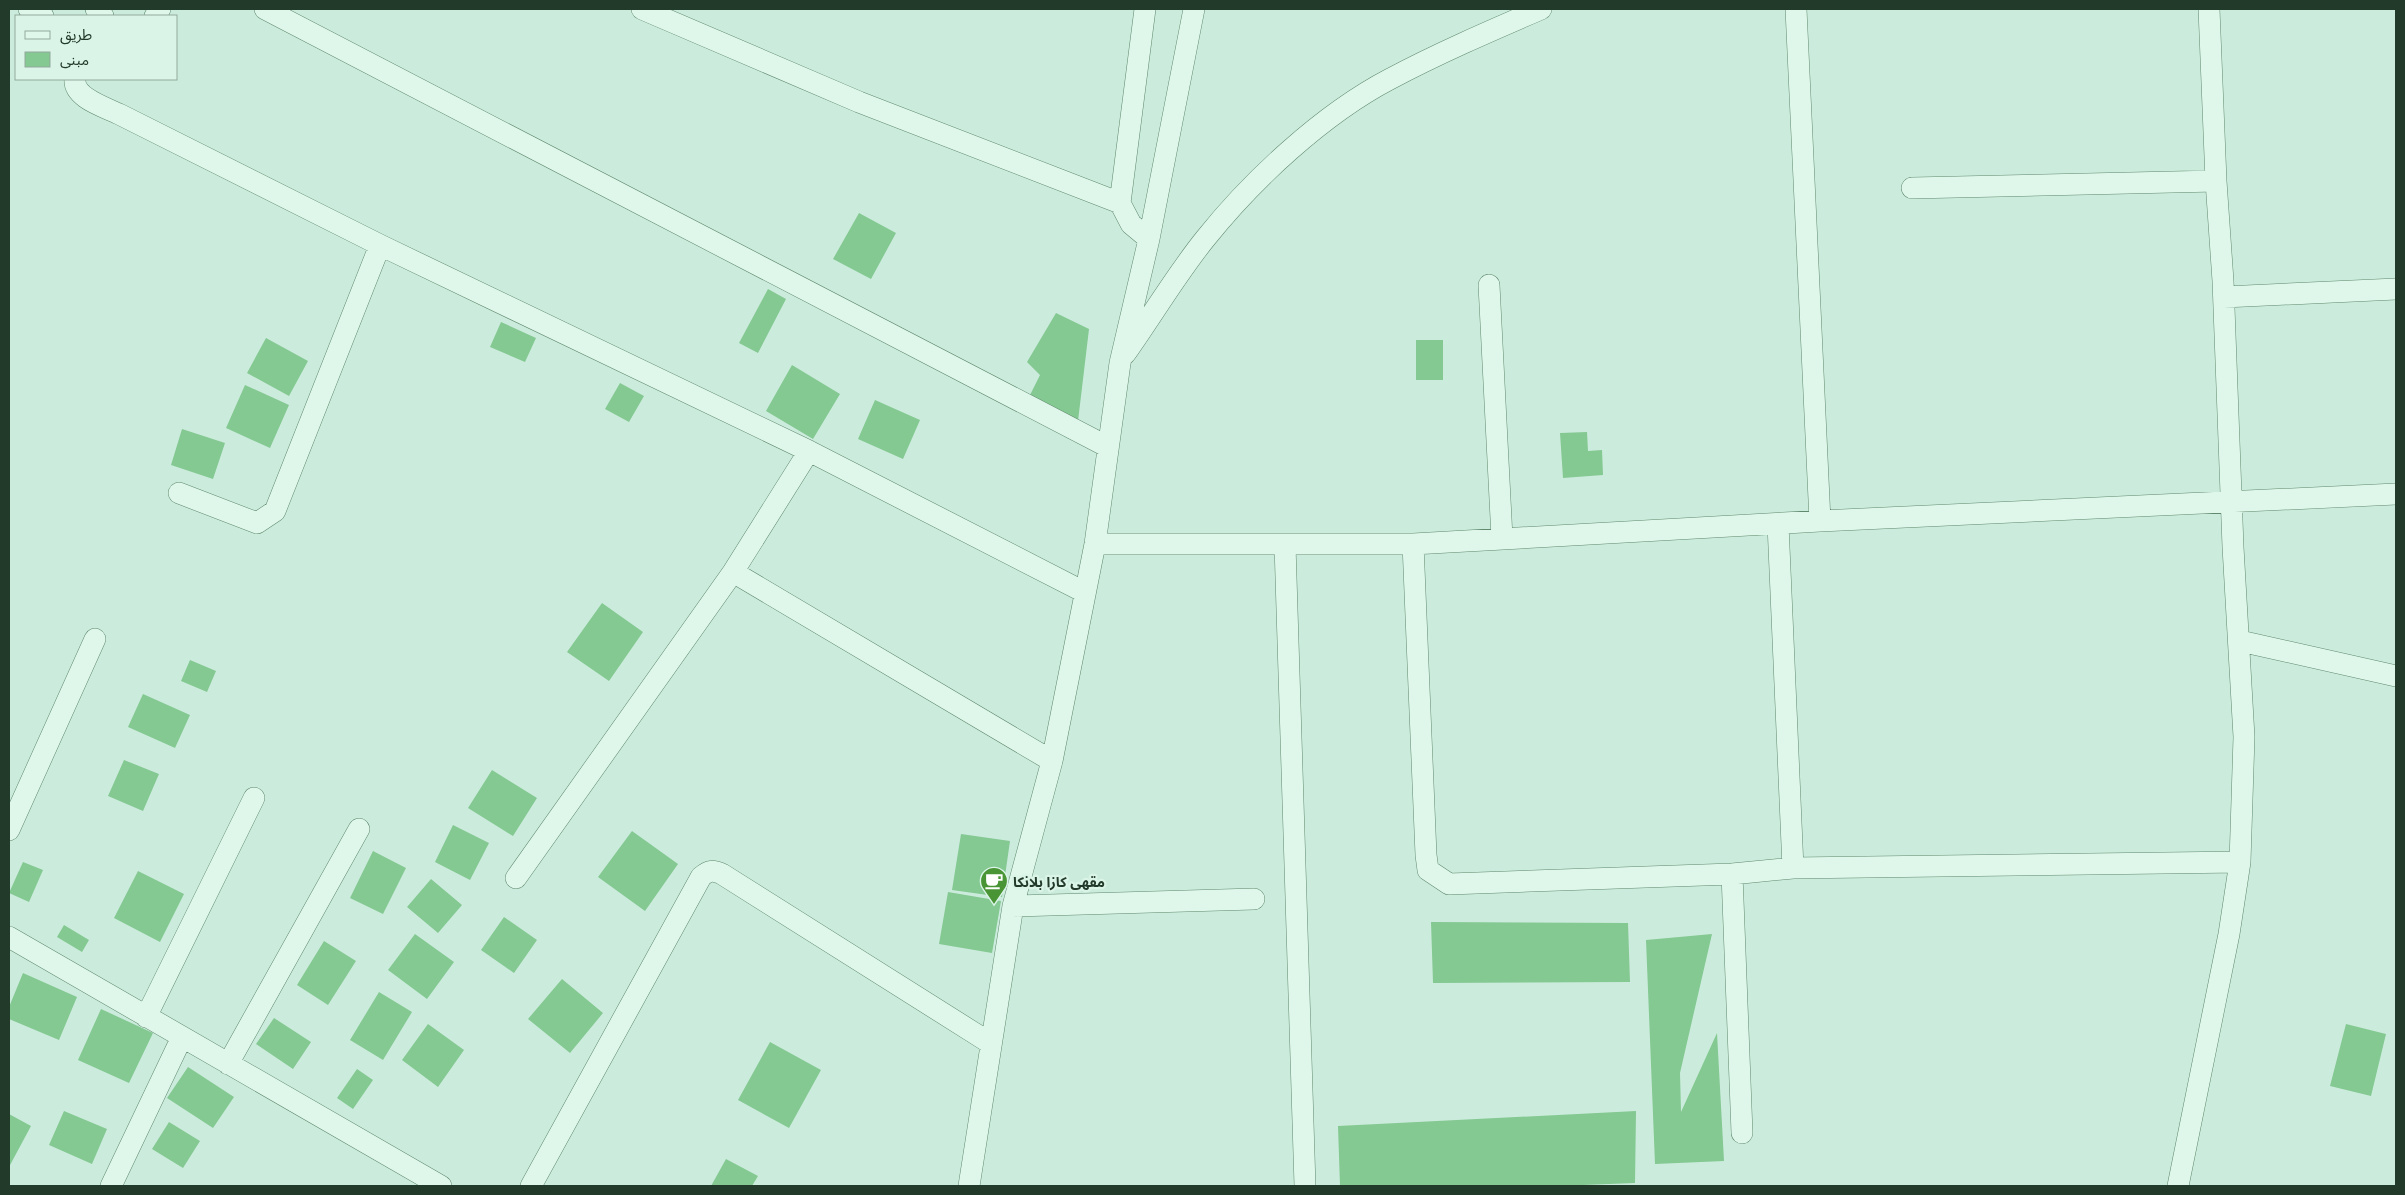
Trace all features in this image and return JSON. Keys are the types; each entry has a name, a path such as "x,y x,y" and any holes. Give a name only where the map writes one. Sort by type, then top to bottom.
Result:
{"street":[{"path":"28,9 42,15"},
{"path":"265,9 1108,447"},
{"path":"642,9 859,102 1120,203"},
{"path":"1145,9 1120,203 1131,224 1149,239"},
{"path":"969,1186 1013,906 1052,761 1095,544 1120,363 1149,239 1194,9"},
{"path":"1120,363 1204,240 1234,205 1282,157 1348,105 1389,80 1541,9"},
{"path":"1796,9 1820,521"},
{"path":"2178,1186 2229,934 2240,862 2244,737 2231,504 2224,297 2216,181 2209,9"},
{"path":"75,80 76,88 81,95 380,245 810,451 1084,592"},
{"path":"1912,188 2216,181"},
{"path":"179,493 257,523 275,511 380,245"},
{"path":"1489,285 1502,538"},
{"path":"2224,297 2396,289"},
{"path":"516,878 733,572 810,451"},
{"path":"1095,544 1413,544 1820,521 2231,504 2396,494"},
{"path":"1778,524 1793,868"},
{"path":"1413,544 1428,870 1449,884 1466,885 1732,874 1793,868 2240,862"},
{"path":"1285,545 1305,1186"},
{"path":"733,572 1052,761"},
{"path":"9,830 95,639"},
{"path":"2240,641 2396,676"},
{"path":"146,1017 254,798"},
{"path":"228,1064 359,829"},
{"path":"531,1186 701,877 707,872 714,870 722,874 990,1043"},
{"path":"1732,874 1742,1132"},
{"path":"1013,906 1254,899"},
{"path":"9,937 441,1186"},
{"path":"111,1186 182,1037"}],"building":[{"path":"859,213 896,233 871,279 833,259"},
{"path":"768,289 786,299 758,353 739,343"},
{"path":"1056,313 1089,329 1078,421 1029,397 1040,375 1027,362"},
{"path":"501,322 536,338 525,362 490,347"},
{"path":"266,338 308,361 289,396 247,373"},
{"path":"1416,340 1443,340 1443,380 1416,380"},
{"path":"792,365 840,394 813,439 766,411"},
{"path":"620,383 644,396 629,422 605,409"},
{"path":"245,385 289,405 270,448 226,428"},
{"path":"875,400 920,420 903,459 858,439"},
{"path":"182,429 225,443 213,479 171,465"},
{"path":"1587,432 1588,451 1602,450 1603,475 1563,478 1560,433"},
{"path":"602,603 643,632 609,681 567,652"},
{"path":"190,660 216,671 207,692 181,681"},
{"path":"143,694 190,715 175,748 128,727"},
{"path":"124,760 159,774 143,811 108,796"},
{"path":"492,770 537,798 513,836 468,808"},
{"path":"453,825 489,843 470,880 435,862"},
{"path":"632,831 678,864 645,911 598,877"},
{"path":"961,834 1010,841 1002,897 952,890"},
{"path":"373,851 406,868 383,914 350,898"},
{"path":"23,862 43,870 29,902 9,893"},
{"path":"138,871 184,894 160,942 114,918"},
{"path":"431,879 462,905 438,933 407,907"},
{"path":"948,892 1001,901 992,953 939,944"},
{"path":"504,917 537,940 514,973 481,950"},
{"path":"1431,922 1628,923 1630,982 1433,983"},
{"path":"64,925 89,940 82,952 57,937"},
{"path":"415,934 454,962 427,999 388,970"},
{"path":"1712,934 1680,1073 1681,1112 1717,1033 1724,1161 1655,1164 1646,940"},
{"path":"324,941 356,961 328,1005 297,985"},
{"path":"23,973 77,997 59,1040 9,1019 9,1007"},
{"path":"562,979 603,1013 570,1053 528,1019"},
{"path":"379,992 412,1012 383,1060 350,1040"},
{"path":"101,1009 153,1033 129,1083 78,1060"},
{"path":"274,1018 311,1042 293,1069 256,1044"},
{"path":"428,1024 464,1050 438,1087 402,1060"},
{"path":"2346,1024 2386,1034 2371,1096 2330,1086"},
{"path":"770,1042 821,1070 789,1128 738,1100"},
{"path":"188,1067 234,1097 213,1128 167,1098"},
{"path":"357,1069 373,1080 353,1109 337,1098"},
{"path":"64,1111 107,1129 92,1164 49,1145"},
{"path":"1636,1111 1635,1183 1557,1186 1340,1186 1338,1126"},
{"path":"9,1114 31,1126 9,1167"},
{"path":"169,1122 200,1141 183,1168 152,1149"},
{"path":"726,1159 758,1176 752,1186 711,1186"}],"place":[{"name":"مقهى كازا بلانكا","path":"994,905"}]}
